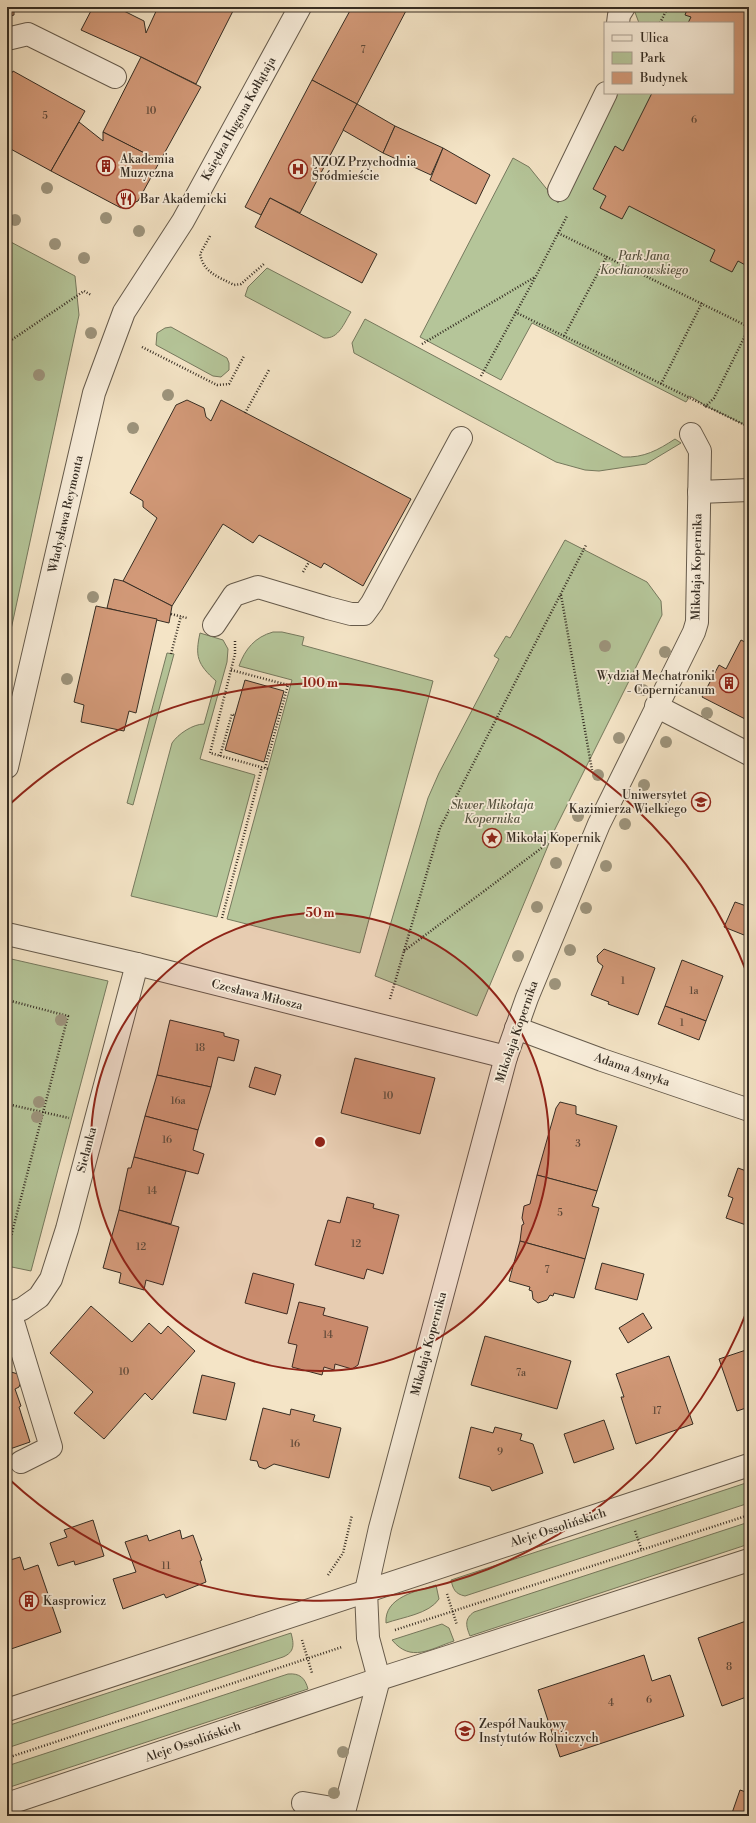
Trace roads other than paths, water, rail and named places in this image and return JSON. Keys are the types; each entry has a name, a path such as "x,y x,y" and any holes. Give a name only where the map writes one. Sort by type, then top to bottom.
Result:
{"street":[{"name":"Księdza Hugona Kołłątaja","path":"152,272 183,221 300,7"},
{"path":"618,22 619,15 624,7"},
{"path":"7,39 28,34 115,77"},
{"path":"559,190 606,94"},
{"name":"Władysława Reymonta","path":"7,767 94,393 124,312 152,272"},
{"name":"Mikołaja Kopernika","path":"366,1591 382,1520 506,1057 516,1028 599,824 656,706 694,632 697,622 700,451 691,434"},
{"path":"214,625 234,595 258,587 351,614 364,614 372,603 460,438"},
{"path":"699,492 749,490"},
{"path":"656,706 749,754"},
{"name":"Czesława Miłosza","path":"7,934 137,964 506,1057"},
{"name":"Sielanka","path":"9,1313 22,1309 39,1297 51,1279 67,1229 137,964"},
{"name":"Adama Asnyka","path":"516,1028 602,1060 749,1110"},
{"path":"9,1313 51,1447 21,1462"},
{"name":"Aleje Ossolińskich","path":"7,1710 749,1465"},
{"name":"Aleje Ossolińskich","path":"7,1804 379,1679 749,1560"},
{"path":"303,1803 343,1813 379,1679 368,1638 366,1591"}],"place":[{"name":"Akademia Muzyczna","path":"106,166"},
{"name":"NZOZ Przychodnia Śródmieście","path":"298,169"},
{"name":"Bar Akademicki","path":"126,199"},
{"name":"Wydział Mechatroniki - Copernicanum","path":"729,683"},
{"name":"Uniwersytet Kazimierza Wielkiego","path":"701,802"},
{"name":"Mikołaj Kopernik","path":"492,838"},
{"name":"Kasprowicz","path":"29,1601"},
{"name":"Zespół Naukowy Instytutów Rolniczych","path":"465,1731"}],"park label":[{"name":"Park Jana Kochanowskiego","path":"644,263"},
{"name":"Skwer Mikołaja Kopernika","path":"492,812"}]}
